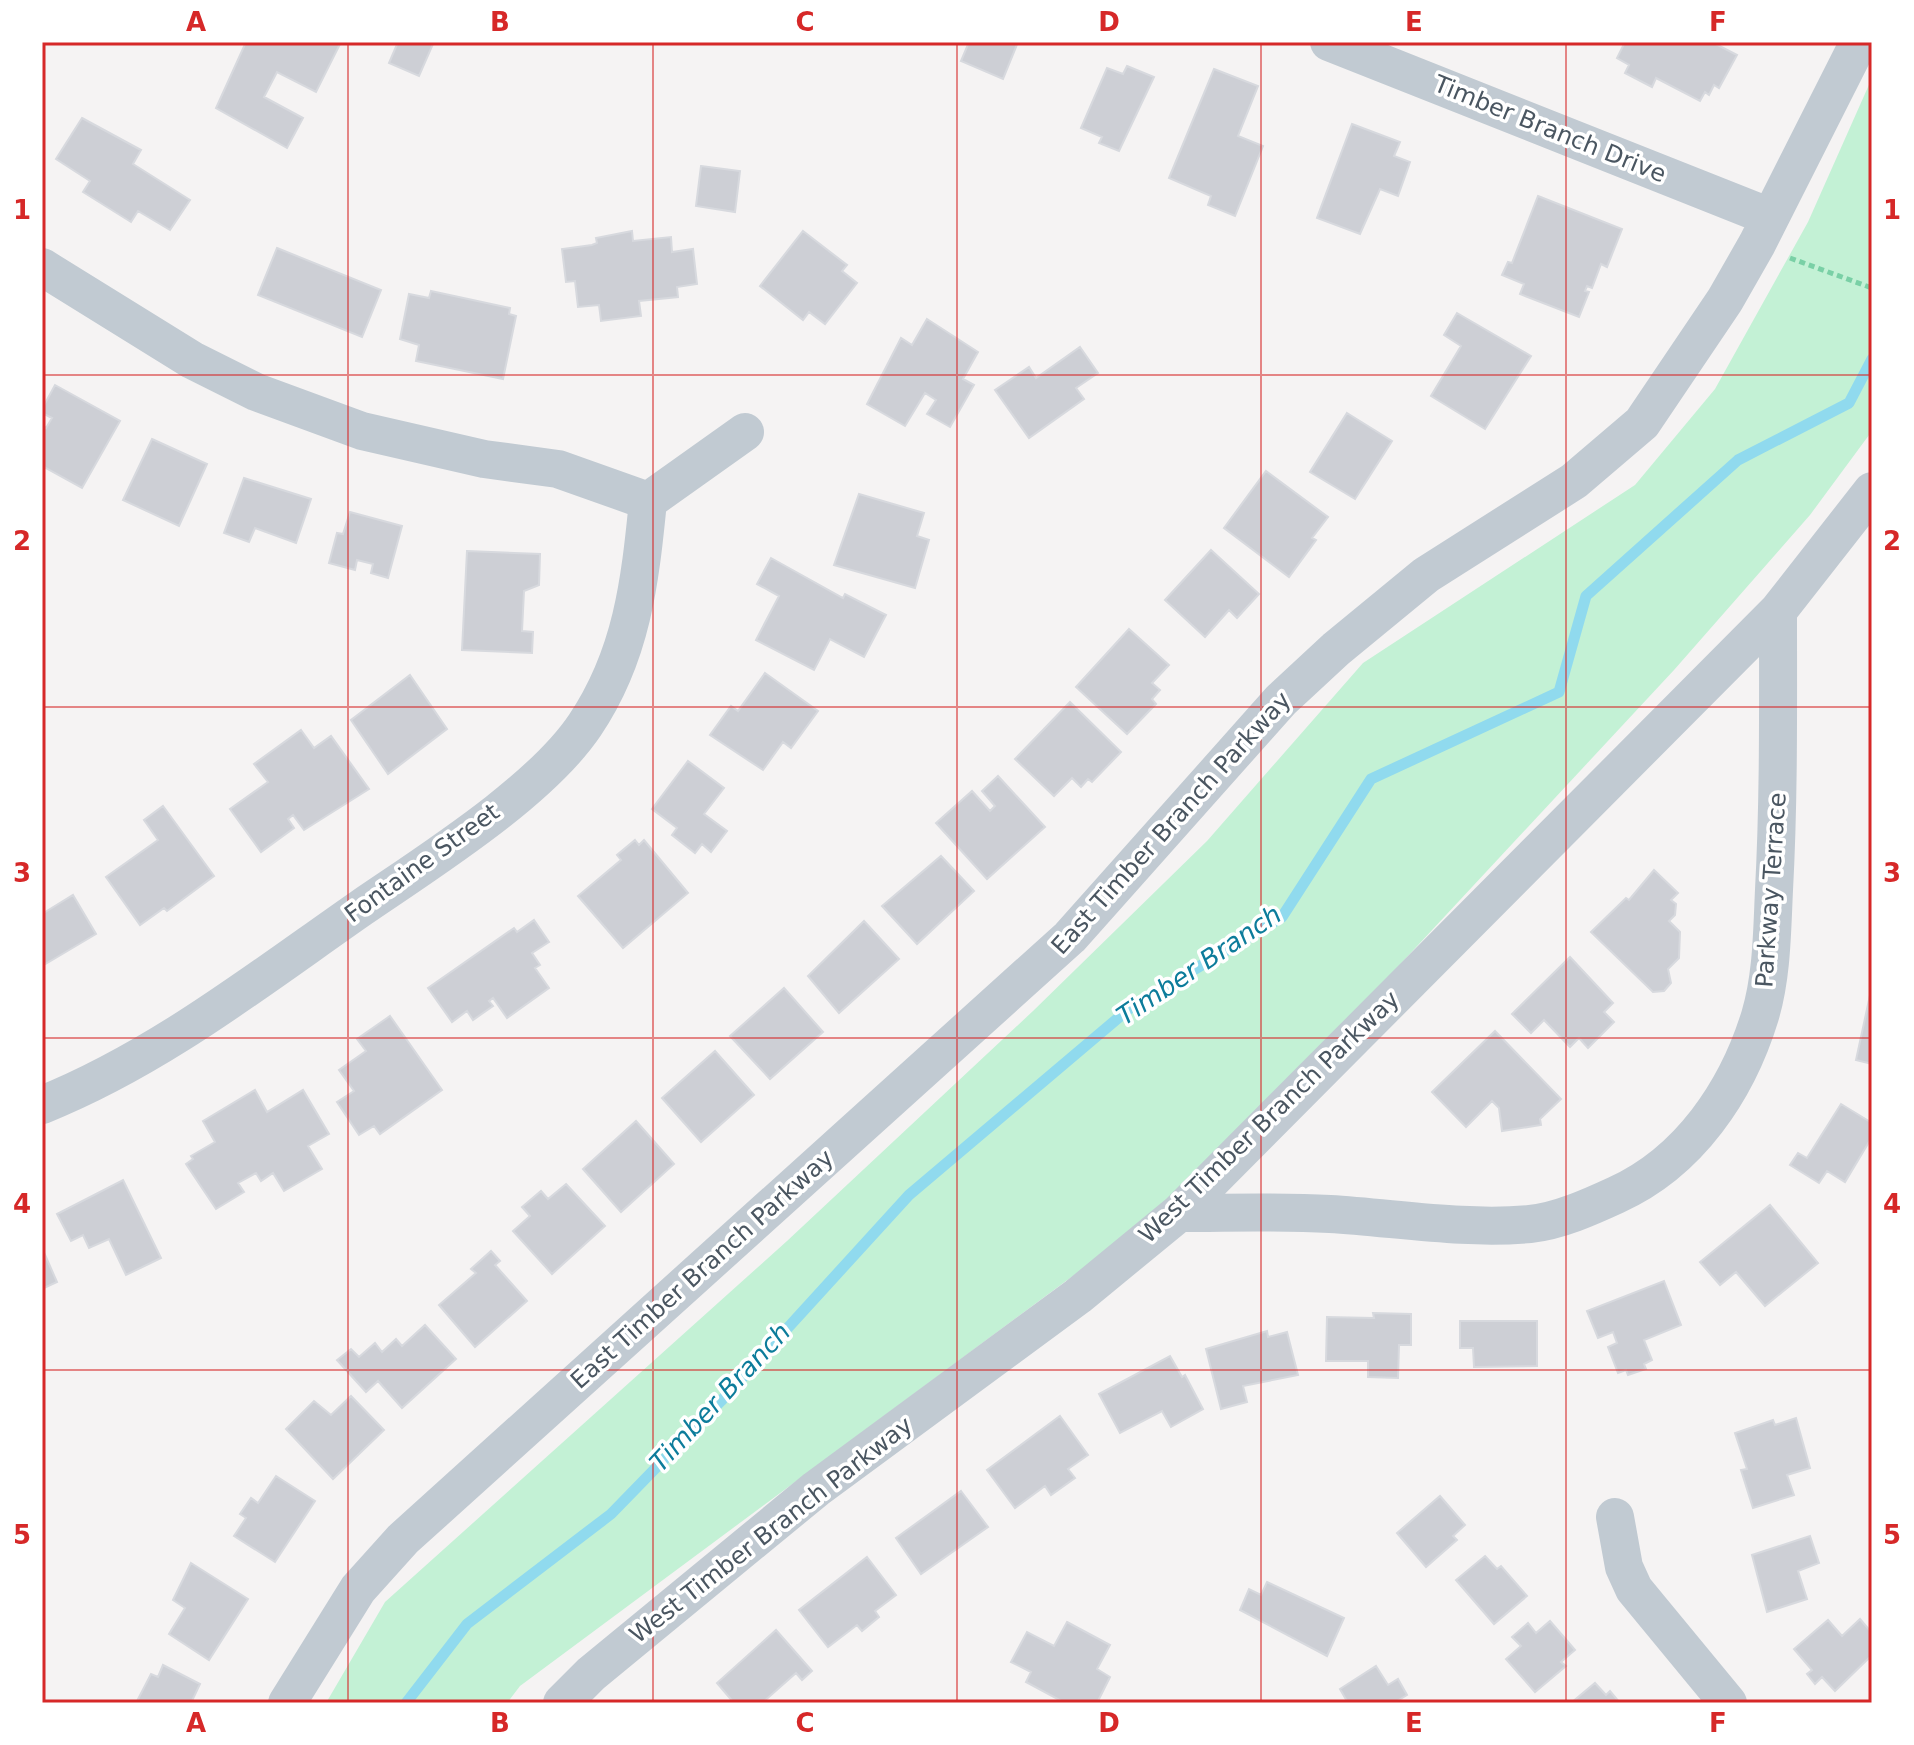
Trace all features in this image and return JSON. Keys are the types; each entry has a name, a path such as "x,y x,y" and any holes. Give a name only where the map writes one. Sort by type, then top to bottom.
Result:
{"street":[{"name":"Timber Branch Drive","path":"1329,42 1770,217"},
{"name":"East Timber Branch Parkway","path":"287,1703 358,1589 403,1539 1070,937 1281,700 1366,623 1426,575 1574,481 1642,423 1725,300 1859,42"},
{"path":"42,267 192,360 256,392 362,431 484,459 558,469 648,501 745,432"},
{"name":"West Timber Branch Parkway","path":"562,1703 591,1674 816,1489 1078,1296 1179,1213 1778,611 1872,491"},
{"name":"Fontaine Street","path":"42,1105 69,1094 177,1034 437,856 552,765 585,725 615,669 635,612 648,501"},
{"name":"Parkway Terrace","path":"1179,1213 1325,1214 1466,1224 1531,1224 1589,1207 1628,1190 1684,1149 1717,1107 1745,1059 1761,1013 1769,963 1778,818 1778,611"},
{"path":"1615,1517 1624,1567 1634,1589 1728,1703"}],"green space":[{"path":"1872,78 1872,431 1810,515 1674,670 1206,1173 1124,1238 520,1686 507,1703 326,1703 385,1602 787,1241 1033,1011 1207,841 1363,663 1635,485 1715,389 1808,222"}],"building":[{"path":"246,42 341,42 316,92 277,72 264,97 303,118 287,148 216,108"},
{"path":"398,42 433,44 419,76 389,63"},
{"path":"969,42 1018,42 1003,79 961,61"},
{"path":"1625,42 1712,42 1737,55 1719,88 1714,85 1709,95 1705,92 1700,101 1656,78 1652,87 1625,73 1629,65 1617,58"},
{"path":"1127,66 1154,77 1119,151 1099,143 1102,137 1081,128 1107,68 1123,74"},
{"path":"1214,69 1258,86 1238,136 1263,146 1235,216 1208,205 1211,196 1169,178"},
{"path":"82,118 141,150 133,164 190,200 170,230 138,211 131,222 83,192 90,181 56,159"},
{"path":"1352,124 1400,142 1394,156 1410,162 1398,196 1380,189 1360,234 1317,218"},
{"path":"701,166 740,171 735,212 696,206"},
{"path":"1538,196 1622,229 1607,267 1601,264 1592,288 1587,286 1585,291 1589,292 1579,317 1520,294 1524,284 1502,275 1508,262 1512,263"},
{"path":"632,231 633,241 671,237 672,252 693,249 697,284 677,287 678,297 639,301 641,316 601,321 599,305 578,307 575,281 566,282 562,249 592,245 597,243 596,238"},
{"path":"803,231 847,265 842,271 857,283 825,324 809,312 803,320 760,286"},
{"path":"277,248 381,290 362,337 258,295"},
{"path":"431,291 510,308 509,314 516,316 503,379 416,361 419,345 400,339 409,294 429,298"},
{"path":"1457,313 1531,356 1485,429 1431,396 1461,346 1444,335"},
{"path":"927,319 978,352 963,379 974,385 950,427 927,414 936,400 925,393 905,426 867,404 901,338 912,345"},
{"path":"1080,347 1098,373 1076,388 1084,399 1029,438 995,390 1029,367 1036,378"},
{"path":"55,385 120,421 82,488 42,466 42,425 46,428 52,418 42,413 42,409"},
{"path":"1347,413 1392,441 1355,499 1310,472"},
{"path":"152,439 207,464 179,526 123,500"},
{"path":"1266,471 1328,517 1312,538 1316,540 1289,577 1224,528"},
{"path":"244,478 311,499 296,543 255,528 249,542 224,533"},
{"path":"859,494 924,513 917,536 929,540 915,588 834,565"},
{"path":"350,512 402,526 388,578 371,573 373,564 357,560 355,570 329,563 337,533 343,534"},
{"path":"1211,550 1259,594 1237,618 1229,610 1205,637 1165,600"},
{"path":"467,551 540,554 539,585 524,591 522,631 533,632 532,653 462,650"},
{"path":"771,558 843,598 845,594 886,615 864,657 830,639 814,670 756,640 779,596 757,584"},
{"path":"1129,629 1169,665 1152,683 1160,690 1152,699 1156,704 1127,734 1076,687"},
{"path":"765,673 818,711 791,748 783,742 763,770 710,735 731,706 738,711"},
{"path":"410,675 447,729 388,774 351,720"},
{"path":"1070,702 1121,752 1092,782 1088,779 1081,787 1072,778 1054,796 1015,759"},
{"path":"301,730 314,748 331,736 369,789 304,830 293,815 288,819 294,828 261,852 230,809 268,782 254,764"},
{"path":"688,761 724,788 704,814 727,831 711,852 702,844 695,853 672,835 677,828 652,809"},
{"path":"998,776 1045,827 987,879 936,823 972,791 990,811 995,806 982,791"},
{"path":"163,806 214,876 167,911 164,908 140,925 106,877 158,840 144,820"},
{"path":"635,840 639,845 644,840 688,893 623,948 578,896 621,860 617,855"},
{"path":"941,856 974,891 917,944 882,906"},
{"path":"1654,870 1678,893 1671,900 1676,904 1675,915 1669,921 1680,932 1679,958 1668,969 1671,983 1664,991 1653,992 1591,932 1626,898 1629,900"},
{"path":"73,895 96,934 42,966 42,914"},
{"path":"534,920 549,942 532,953 540,965 535,968 549,988 507,1018 493,998 489,1001 493,1006 473,1020 467,1011 452,1022 428,988 514,928 517,932"},
{"path":"864,921 899,959 839,1013 808,976"},
{"path":"1570,957 1613,1003 1604,1012 1614,1022 1588,1048 1579,1038 1570,1047 1544,1020 1531,1033 1512,1014"},
{"path":"1872,986 1872,1064 1856,1060"},
{"path":"784,988 823,1032 770,1079 730,1036"},
{"path":"390,1016 442,1090 380,1134 374,1126 359,1135 337,1102 354,1091 339,1070 366,1051 357,1039"},
{"path":"1495,1031 1561,1099 1540,1119 1541,1125 1502,1131 1499,1108 1492,1101 1466,1127 1432,1092"},
{"path":"715,1051 754,1095 701,1142 662,1098"},
{"path":"255,1090 267,1112 303,1090 329,1134 308,1146 322,1169 284,1191 273,1173 261,1181 256,1173 238,1183 244,1192 216,1209 186,1164 193,1159 191,1156 215,1142 203,1121"},
{"path":"1841,1104 1872,1123 1872,1137 1845,1182 1827,1171 1819,1183 1790,1165 1798,1153 1807,1158"},
{"path":"636,1121 674,1164 621,1212 583,1169"},
{"path":"123,1180 161,1258 126,1275 109,1239 89,1248 83,1235 71,1241 57,1214"},
{"path":"566,1184 605,1226 552,1274 513,1231 530,1216 522,1207 541,1191 548,1199"},
{"path":"1770,1205 1818,1263 1765,1306 1736,1272 1720,1285 1700,1262"},
{"path":"42,1248 57,1282 42,1289"},
{"path":"491,1251 500,1261 495,1265 527,1301 475,1347 439,1305 476,1273 471,1269"},
{"path":"1664,1281 1681,1325 1644,1340 1652,1360 1644,1364 1646,1369 1628,1375 1626,1370 1618,1373 1608,1347 1617,1343 1613,1332 1598,1338 1587,1311"},
{"path":"1373,1313 1411,1314 1411,1345 1399,1345 1398,1378 1368,1377 1368,1361 1326,1361 1327,1317 1374,1318"},
{"path":"1460,1321 1537,1321 1537,1366 1474,1367 1473,1348 1460,1348"},
{"path":"425,1325 456,1359 402,1408 378,1381 366,1392 337,1360 351,1349 359,1357 375,1343 382,1352 396,1339 402,1346"},
{"path":"1267,1331 1268,1337 1287,1332 1298,1375 1243,1386 1247,1402 1221,1409 1206,1349"},
{"path":"1170,1356 1182,1377 1185,1375 1203,1409 1171,1427 1162,1411 1120,1433 1099,1394"},
{"path":"351,1396 384,1430 333,1479 286,1429 314,1401 331,1415"},
{"path":"1060,1416 1088,1455 1068,1469 1075,1478 1051,1495 1045,1486 1015,1508 987,1470"},
{"path":"1796,1418 1810,1468 1787,1475 1794,1495 1753,1508 1741,1470 1747,1469 1735,1433 1773,1420 1775,1425"},
{"path":"276,1476 315,1501 275,1562 234,1536 246,1518 240,1514 251,1498 258,1503"},
{"path":"961,1491 988,1527 921,1574 896,1538"},
{"path":"1440,1496 1465,1525 1453,1536 1457,1540 1426,1567 1397,1533"},
{"path":"1810,1536 1819,1563 1798,1571 1807,1599 1767,1612 1752,1555"},
{"path":"1485,1556 1497,1569 1501,1566 1527,1596 1494,1624 1456,1580"},
{"path":"867,1557 896,1595 875,1611 879,1617 862,1631 857,1625 828,1647 799,1610"},
{"path":"191,1563 248,1599 209,1660 169,1634 185,1608 173,1600"},
{"path":"1267,1582 1344,1618 1327,1656 1240,1610 1249,1589 1261,1595"},
{"path":"1860,1619 1872,1633 1872,1655 1835,1691 1822,1677 1815,1684 1807,1674 1812,1670 1794,1649 1828,1620 1842,1636"},
{"path":"1550,1621 1575,1650 1561,1662 1566,1666 1535,1692 1506,1659 1521,1646 1512,1637 1528,1623 1536,1633"},
{"path":"1067,1622 1110,1645 1097,1669 1110,1677 1097,1703 1065,1703 1026,1682 1031,1672 1011,1662 1027,1632 1054,1646"},
{"path":"776,1630 812,1671 802,1680 796,1673 762,1703 734,1703 717,1683"},
{"path":"163,1665 200,1684 191,1703 136,1703 151,1674 158,1677"},
{"path":"1376,1666 1388,1685 1398,1679 1407,1695 1394,1703 1348,1703 1340,1689"},
{"path":"1595,1683 1606,1695 1610,1691 1620,1703 1571,1703"}],"waterway":[{"name":"Timber Branch","path":"406,1703 467,1624 611,1514 721,1401 909,1195 1130,1008 1282,917 1371,779 1559,692 1586,596 1738,460 1849,403 1872,359"}]}
